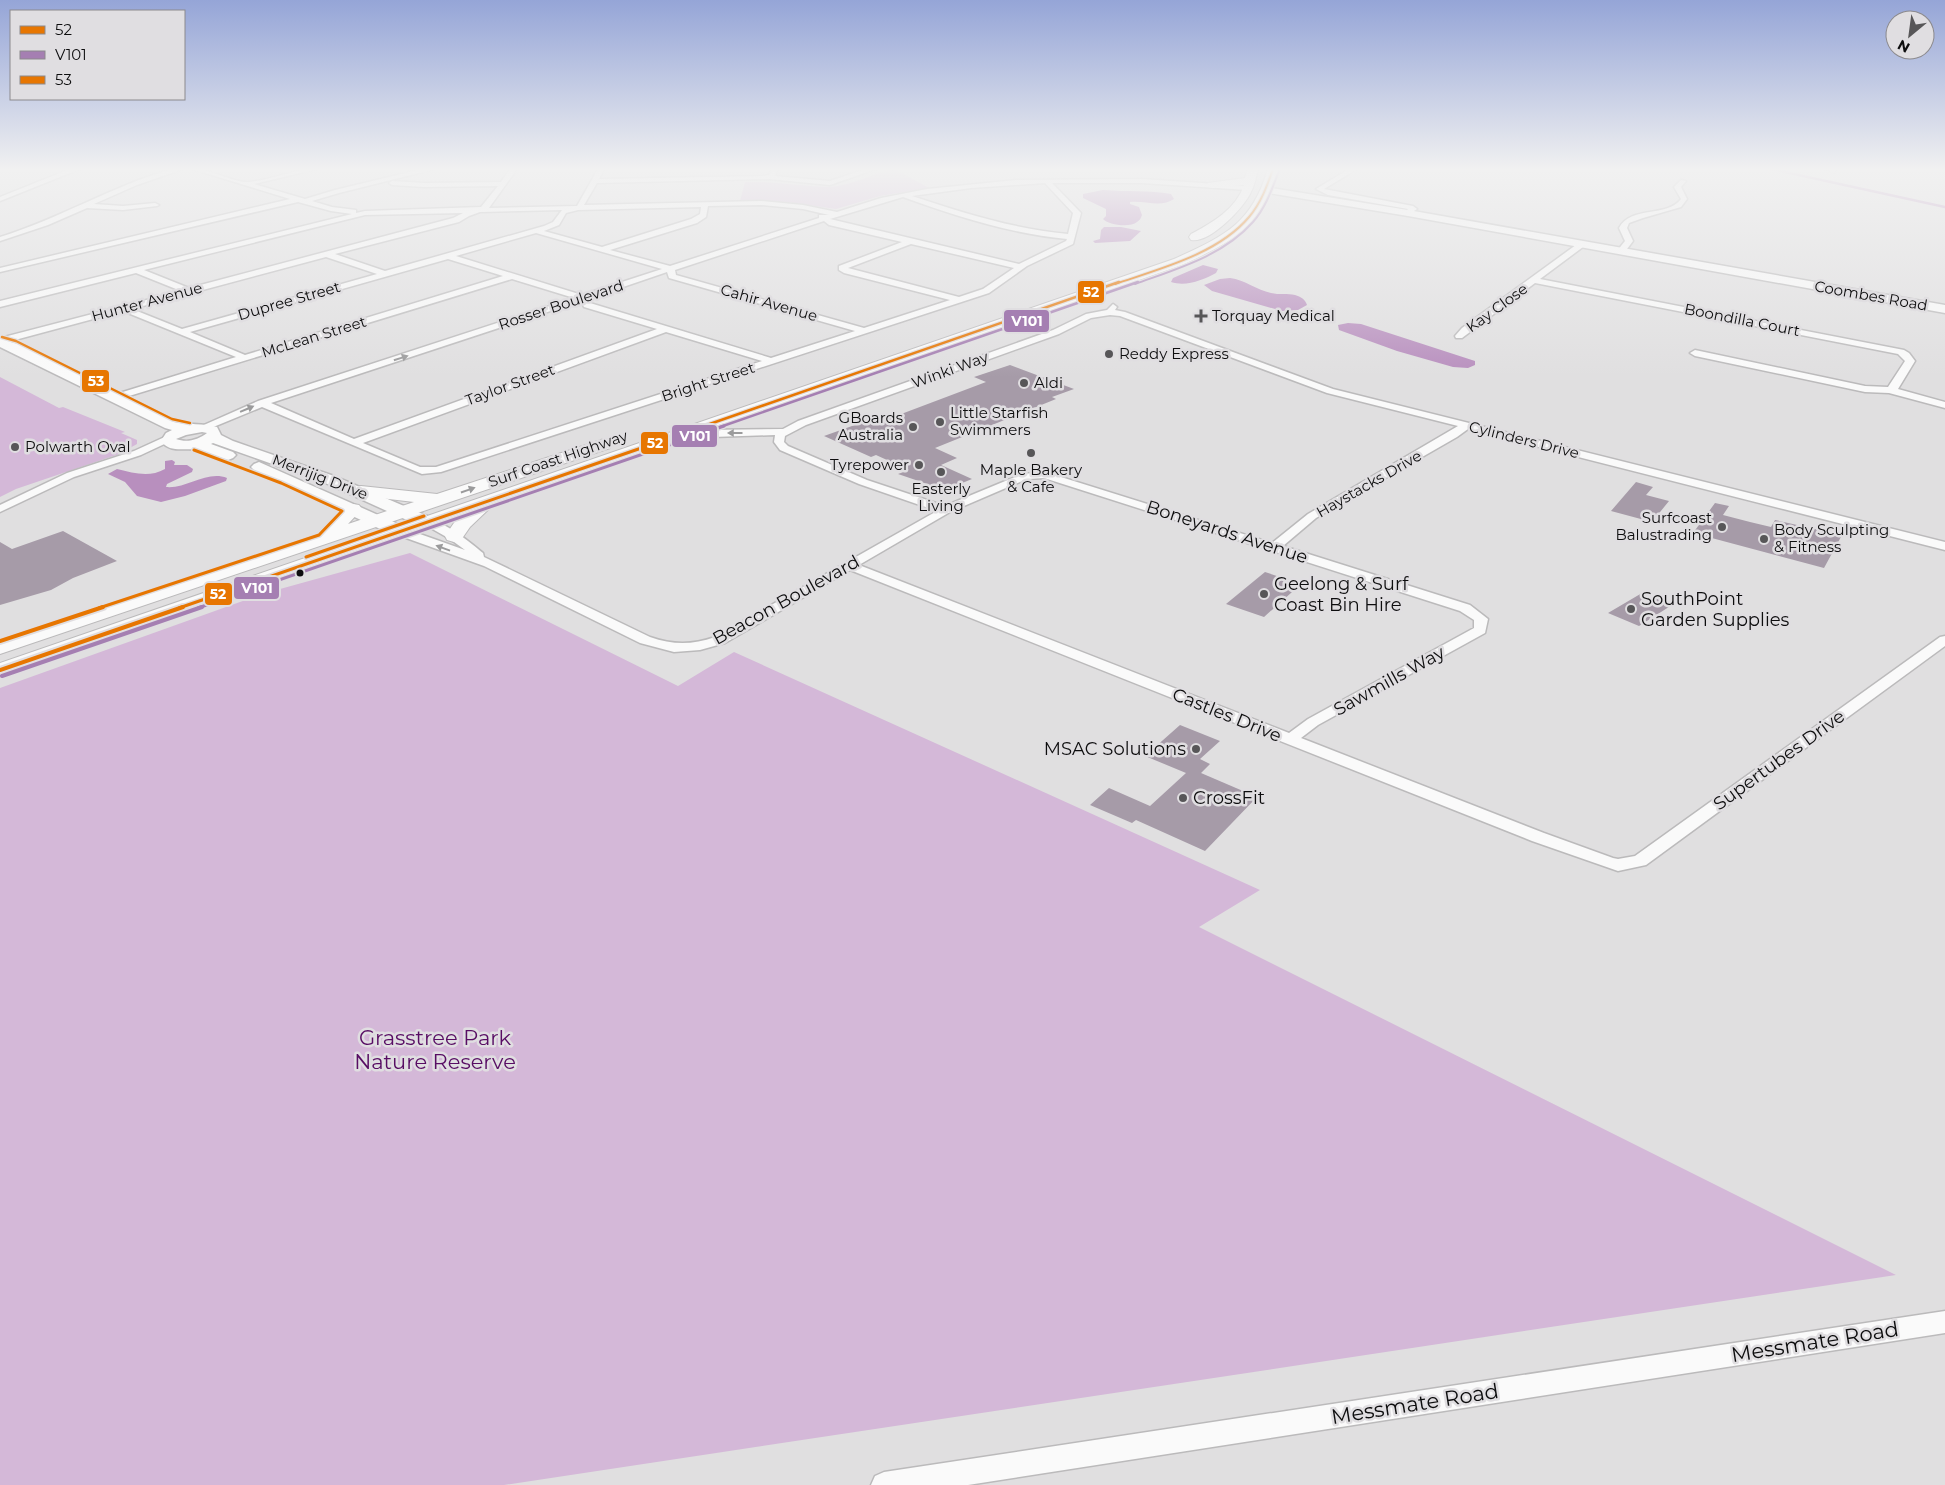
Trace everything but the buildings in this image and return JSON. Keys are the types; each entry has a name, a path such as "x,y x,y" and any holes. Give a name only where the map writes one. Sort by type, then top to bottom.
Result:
{"main road":[{"path":"758,391 1170,251 1193,238"},
{"name":"Surf Coast Highway","path":"402,522 426,522 679,436 1157,270 1204,250 1225,238"},
{"path":"1112,310 1105,301 1104,296 1107,292 1150,275 1157,270"},
{"name":"Surf Coast Highway","path":"0,670 402,522 440,500 618,439"},
{"path":"361,491 440,500"},
{"path":"454,536 463,523 490,500"},
{"path":"322,540 353,509"},
{"path":"0,648 378,521"}],"street":[{"path":"0,270 138,238"},
{"path":"2,302 263,238"},
{"name":"Hunter Avenue","path":"0,342 386,238"},
{"name":"Dupree Street","path":"181,332 510,238"},
{"name":"Cahir Avenue","path":"561,238 866,331"},
{"path":"601,250 639,238"},
{"name":"Rosser Boulevard","path":"205,432 262,403 585,301 775,238"},
{"path":"900,238 1020,267"},
{"name":"Bright Street","path":"287,405 355,442 416,469 430,471 961,300 992,288 1020,267 1064,246 1070,242 1071,238"},
{"name":"Coombes Road","path":"1551,238 1945,309"},
{"path":"1621,251 1629,241 1628,238"},
{"path":"911,241 842,268 847,271 961,300"},
{"name":"Kay Close","path":"1459,336 1464,330 1583,244"},
{"path":"326,254 385,274"},
{"path":"447,256 512,276 666,329 771,361"},
{"path":"136,270 189,291"},
{"name":"McLean Street","path":"112,403 244,358 512,276"},
{"name":"Boondilla Court","path":"1534,280 1901,352 1910,361 1894,388 1890,390"},
{"name":"Rosser Boulevard","path":"205,432 585,301"},
{"path":"123,308 244,358"},
{"name":"Cylinders Drive","path":"1112,310 1330,391 1945,546"},
{"name":"Winki Way","path":"679,436 702,433 783,432 802,423 1056,332 1089,316 1112,310"},
{"name":"Taylor Street","path":"355,442 666,329"},
{"name":"Merrijig Drive","path":"0,342 13,347 170,437 171,443 192,445 283,477 378,521 402,522"},
{"path":"1695,353 1866,389 1890,390 1945,405"},
{"path":"0,355 83,397"},
{"name":"Merrijig Drive","path":"112,403 170,425 205,432 228,444 361,491 402,522"},
{"path":"262,403 287,405"},
{"name":"Haystacks Drive","path":"1274,547 1312,516 1453,435 1466,425"},
{"path":"0,508 53,482 152,448 170,437 205,432"},
{"path":"124,457 192,445 205,432"},
{"path":"783,432 780,435 779,442 784,448 863,482 946,510"},
{"name":"Boneyards Avenue","path":"1026,476 1058,478 1465,608 1481,619"},
{"name":"Beacon Boulevard","path":"402,522 628,633 660,646 679,649 699,648 720,640 946,510 1026,476"},
{"name":"Beacon Boulevard","path":"426,522 454,536 488,564"},
{"name":"Castles Drive","path":"848,565 1290,740 1607,862"},
{"name":"Sawmills Way","path":"1290,740 1313,722 1480,630 1481,619"},
{"name":"Supertubes Drive","path":"1607,862 1618,865 1640,861 1945,640"},
{"name":"Messmate Road","path":"884,1485 1945,1322"}],"green space":[{"path":"0,377 59,408 63,407 125,432 121,433 137,440 137,444 119,454 16,489 0,497"},
{"name":"Grasstree Park Nature Reserve","path":"410,553 678,686 734,652 1260,890 1199,927 1896,1275 504,1485 0,1485 0,688 262,594"}],"shaded area":[{"path":"1133,238 1130,241 1095,243 1093,241 1100,239"},
{"path":"1203,265 1218,269 1216,273 1194,282 1183,284 1171,282 1173,278"},
{"path":"1230,278 1271,293 1295,295 1302,298 1307,305 1298,310 1282,311 1212,291 1204,285 1220,279"},
{"path":"1348,323 1361,324 1475,361 1475,365 1468,368 1453,367 1397,351 1339,330 1338,325"},
{"path":"172,460 175,462 174,465 187,465 193,469 192,472 167,484 166,487 174,487 212,476 227,478 226,481 185,496 161,502 137,496 125,482 108,474 117,469 141,474 159,472 165,469 165,461"}],"transit line":[{"name":"52","path":"0,670 1178,262 1224,238"},
{"name":"V101","path":"2,676 1180,268 1215,251 1235,238"},
{"name":"53","path":"2,337 16,341 172,419 190,423"},
{"name":"53","path":"0,641 319,535 342,511 281,483 194,450"},
{"name":"53","path":"306,557 424,516"}],"place":[{"name":"Torquay Medical","path":"1201,316"},
{"name":"Reddy Express","path":"1109,354"},
{"name":"Aldi","path":"1024,383"},
{"name":"Little Starfish Swimmers","path":"940,422"},
{"name":"GBoards Australia","path":"913,427"},
{"name":"Polwarth Oval","path":"15,447"},
{"name":"Maple Bakery & Cafe","path":"1031,453"},
{"name":"Tyrepower","path":"919,465"},
{"name":"Easterly Living","path":"941,472"},
{"name":"Surfcoast Balustrading","path":"1722,527"},
{"name":"Body Sculpting & Fitness","path":"1764,539"},
{"name":"Geelong & Surf Coast Bin Hire","path":"1264,594"},
{"name":"SouthPoint Garden Supplies","path":"1631,609"},
{"name":"MSAC Solutions","path":"1196,749"},
{"name":"CrossFit","path":"1183,798"}]}
